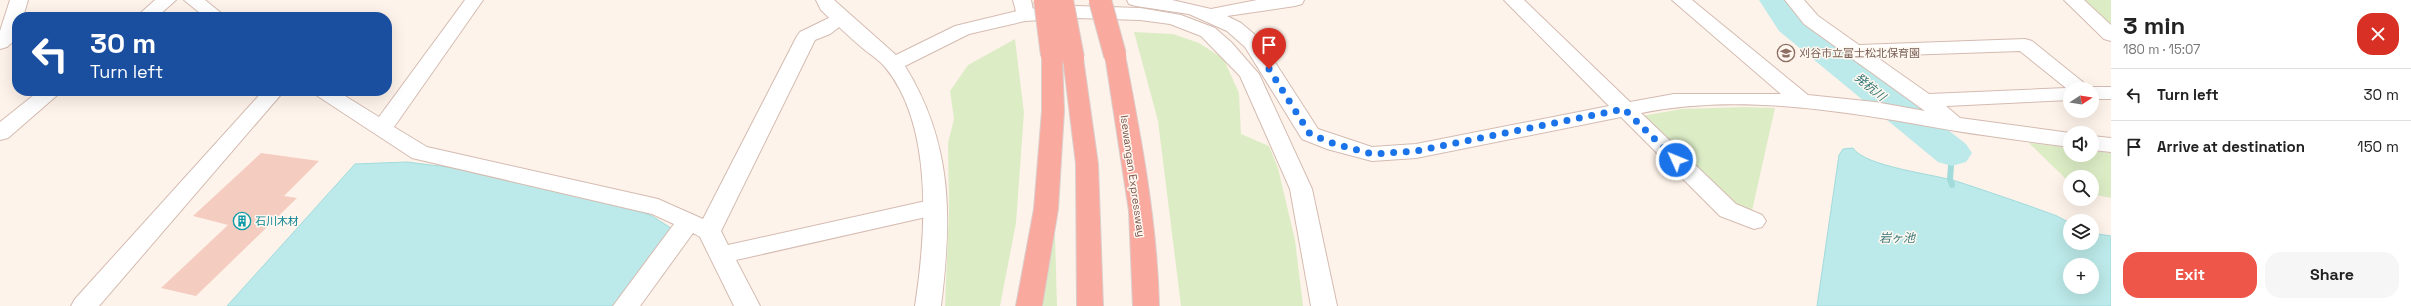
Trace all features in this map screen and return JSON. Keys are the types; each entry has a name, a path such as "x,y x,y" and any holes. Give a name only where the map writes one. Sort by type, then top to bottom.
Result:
{"highway":[{"path":"1029,306 1046,209 1054,111 1052,55 1045,0"},
{"path":"1062,0 1074,58 1087,164 1090,306"},
{"name":"Isewangan Expressway","path":"1100,0 1115,55 1133,155 1146,281 1146,306"}],"street":[{"path":"15,12 19,0"},
{"path":"151,12 167,0"},
{"path":"193,0 210,12"},
{"path":"382,129 474,0"},
{"path":"825,0 828,6 893,64 907,87 923,120 932,169 934,207 933,274 928,306"},
{"path":"1136,0 1166,3 1213,16 1234,27 1253,43 1310,134 1335,144 1372,154 1416,151 1674,100 1741,99 1802,101 1875,109 1957,124 2063,139"},
{"path":"1213,16 1221,11 1295,0"},
{"path":"1512,0 1728,210 1754,220"},
{"path":"1681,0 1802,101"},
{"path":"1794,0 1811,20 1957,124"},
{"path":"2073,0 2111,35"},
{"path":"893,64 962,30 1024,7 1076,12 1140,14 1174,19 1208,32 1224,46 1249,74 1301,189 1324,306"},
{"path":"626,306 699,227 807,36 823,30 841,18"},
{"path":"0,43 8,37 12,24"},
{"path":"1853,51 2024,45 2071,82"},
{"path":"2099,93 2111,92"},
{"path":"1924,101 2063,94"},
{"path":"0,133 46,96"},
{"path":"84,306 270,96"},
{"path":"331,96 420,153 658,207 699,227 721,255 747,306"},
{"path":"2099,144 2111,145"},
{"path":"721,255 934,207"}],"green space":[{"path":"2084,0 2111,0 2111,25"},
{"path":"1134,32 1173,34 1199,43 1221,57 1225,62 1239,93 1241,134 1269,146 1278,168 1295,240 1303,306 1181,306 1158,121"},
{"path":"1015,39 1024,113 1016,223 1000,306 945,306 949,209 948,143 954,119 950,91 968,65"},
{"path":"1745,107 1775,108 1752,211 1734,206 1642,116 1681,109"},
{"path":"2029,143 2063,147 2063,162 2099,162 2099,152 2111,153 2111,198 2099,195 2099,170 2063,170 2063,176"},
{"path":"1055,232 1057,306 1041,306"}],"water":[{"name":"岩ヶ池","path":"1853,148 1860,155 1885,165 1959,182 2057,216 2063,219 2063,250 2099,250 2099,234 2111,236 2111,306 1817,306 1839,155 1843,149"},
{"path":"407,162 455,168 628,206 652,216 674,230 618,306 227,306 355,164"}],"building":[{"name":"石川木材","path":"261,153 319,161 284,196 297,198 196,296 161,288 228,225 193,216"}],"waterway":[{"name":"発杭川","path":"1776,0 1791,24 1952,153"},
{"path":"1952,153 1950,179 1952,185"}],"place":[{"name":"刈谷市立富士松北保育園","path":"1786,53"},
{"name":"石川木材","path":"242,221"}],"route":[{"path":"1269,69 1310,134 1335,144 1372,154 1416,151 1624,109 1676,160"}]}
